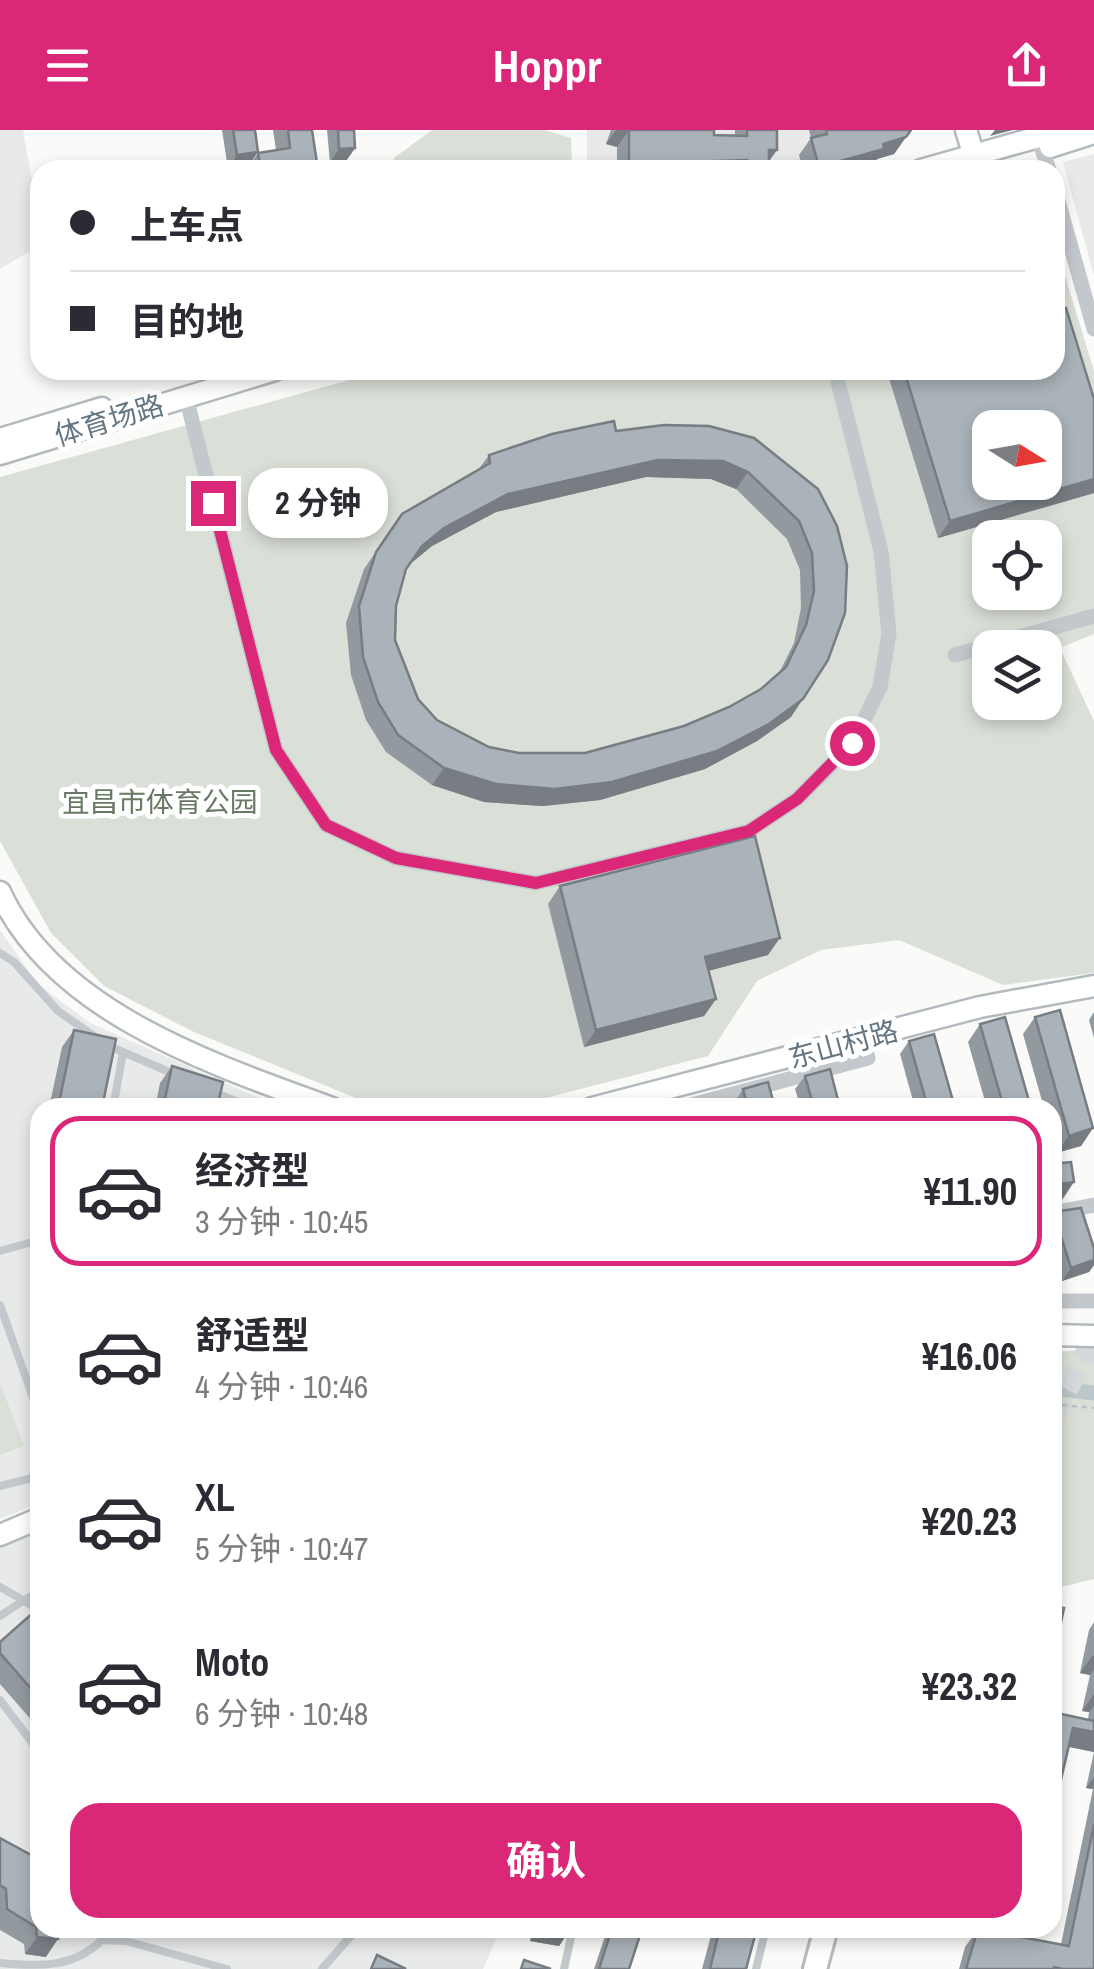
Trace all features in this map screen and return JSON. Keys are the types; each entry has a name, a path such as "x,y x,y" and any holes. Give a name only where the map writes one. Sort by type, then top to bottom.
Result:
{"main road":[{"path":"816,1969 824,1938"}],"street":[{"path":"966,130 978,160"},
{"path":"978,130 978,160"},
{"path":"981,160 1063,130"},
{"path":"983,160 1042,149 1094,133"},
{"path":"1042,149 1046,160"},
{"path":"1065,225 1093,323"},
{"name":"体育场路","path":"0,439 200,380"},
{"name":"体育场路","path":"0,454 242,380"},
{"path":"186,397 276,750 326,825 396,858 536,883 749,831 797,799 852,743 880,687 889,634 881,551 838,380"},
{"path":"956,655 1094,616"},
{"path":"0,892 33,945 83,992 135,1024 304,1098"},
{"name":"东山村路","path":"631,1098 980,1008 1094,986"},
{"path":"718,1098 868,1058 863,1038"},
{"path":"1062,1212 1094,1204"},
{"path":"1062,1301 1094,1301"},
{"path":"1062,1335 1094,1336"},
{"path":"0,1535 30,1522"}],"lane":[{"path":"0,953 14,962 58,1011 123,1053 187,1080"},
{"path":"115,1098 123,1053"},
{"path":"200,1085 229,1098"},
{"path":"0,1251 30,1243"},
{"path":"0,1305 30,1388"},
{"path":"0,1486 30,1478"},
{"path":"0,1587 30,1603"},
{"path":"0,1616 30,1596"},
{"path":"0,1700 30,1740"},
{"path":"322,1969 349,1938"},
{"path":"564,1969 571,1938"},
{"path":"756,1969 764,1938"},
{"path":"0,1964 54,1968 88,1955 102,1940 126,1941 227,1969"}],"path":[{"path":"1062,1405 1094,1408"}],"shaded area":[{"path":"0,130 23,130 30,170 30,251 0,269"},
{"path":"587,130 871,130 876,160 587,160"},
{"path":"1094,154 1094,276 1065,169 1065,161"},
{"path":"0,930 38,984 90,1023 260,1098 30,1098 30,1507 0,1519"},
{"path":"30,1528 30,1938 497,1938 483,1969 0,1969 0,1542"}],"green space":[{"path":"432,130 544,130 571,138 572,160 394,158"},
{"name":"宜昌市体育公园","path":"1065,276 1094,371 1094,634 1062,647 1062,630 972,630 972,720 1062,720 1062,652 1094,721 1094,973 1003,985 899,940 821,950 757,981 708,1056 546,1098 356,1098 194,1032 104,986 51,933 0,841 0,477 349,380 1065,380"},
{"path":"1094,1349 1094,1579 1062,1587 1062,1351"},
{"path":"0,1383 24,1446 0,1455"}],"building":[{"path":"233,130 255,130 258,152 237,155"},
{"path":"288,130 312,130 317,160 259,160 258,153 290,148"},
{"path":"338,130 354,130 355,148 339,149"},
{"path":"629,130 714,130 714,135 747,136 747,130 777,130 777,150 769,150 769,160 629,160"},
{"path":"826,130 911,130 906,137 883,144 884,149 844,160 817,160 811,138 827,134"},
{"path":"1066,308 1094,399 1094,479 1062,488 1062,410 972,410 972,500 1022,500 950,521 907,380 1065,380"},
{"path":"614,421 616,431 664,425 709,426 754,438 818,489 837,526 847,566 845,613 828,660 803,699 769,724 717,751 612,782 555,789 496,784 444,768 398,735 378,702 363,657 359,606 376,552 402,514 490,463 489,455 552,434","holes":["658,460 723,461 748,472 799,521 812,553 814,591 806,625 786,667 761,689 684,726 585,753 519,753 489,747 437,720 418,699 395,640 396,606 406,569 422,546 444,528 508,494"]},
{"path":"755,836 780,938 705,957 716,999 596,1030 560,886"},
{"path":"1060,1010 1093,1128 1069,1136 1062,1098 1058,1098 1035,1017"},
{"path":"1005,1017 1028,1098 1001,1098 980,1024"},
{"path":"74,1030 116,1039 104,1098 60,1098"},
{"path":"934,1034 952,1098 925,1098 909,1041"},
{"path":"172,1066 223,1082 219,1098 165,1098"},
{"path":"830,1069 837,1098 811,1098 805,1076"},
{"path":"768,1082 772,1098 745,1098 743,1089"},
{"path":"1071,1162 1074,1182 1062,1184 1062,1163"},
{"path":"1081,1208 1094,1260 1071,1268 1062,1240 1062,1211"},
{"path":"30,1615 30,1688 0,1653 0,1642"},
{"path":"1062,1714 1094,1721 1094,1732 1073,1728 1062,1775"},
{"path":"1094,1824 1094,1969 966,1969 975,1938 1026,1938 1069,1946"},
{"path":"0,1838 30,1854 30,1923 7,1909 6,1889 0,1885"},
{"path":"609,1938 639,1938 629,1969 599,1969"},
{"path":"718,1938 754,1938 746,1969 710,1969"},
{"path":"377,1955 406,1969 371,1969"},
{"path":"524,1960 551,1969 521,1969"}],"waterway":[{"path":"1062,1389 1094,1393"}],"tunnel":[{"path":"1062,1400 1094,1338"}],"route":[{"path":"213,503 276,750 326,825 350,840 396,858 536,883 749,831 797,799 834,766 852,743"}]}
